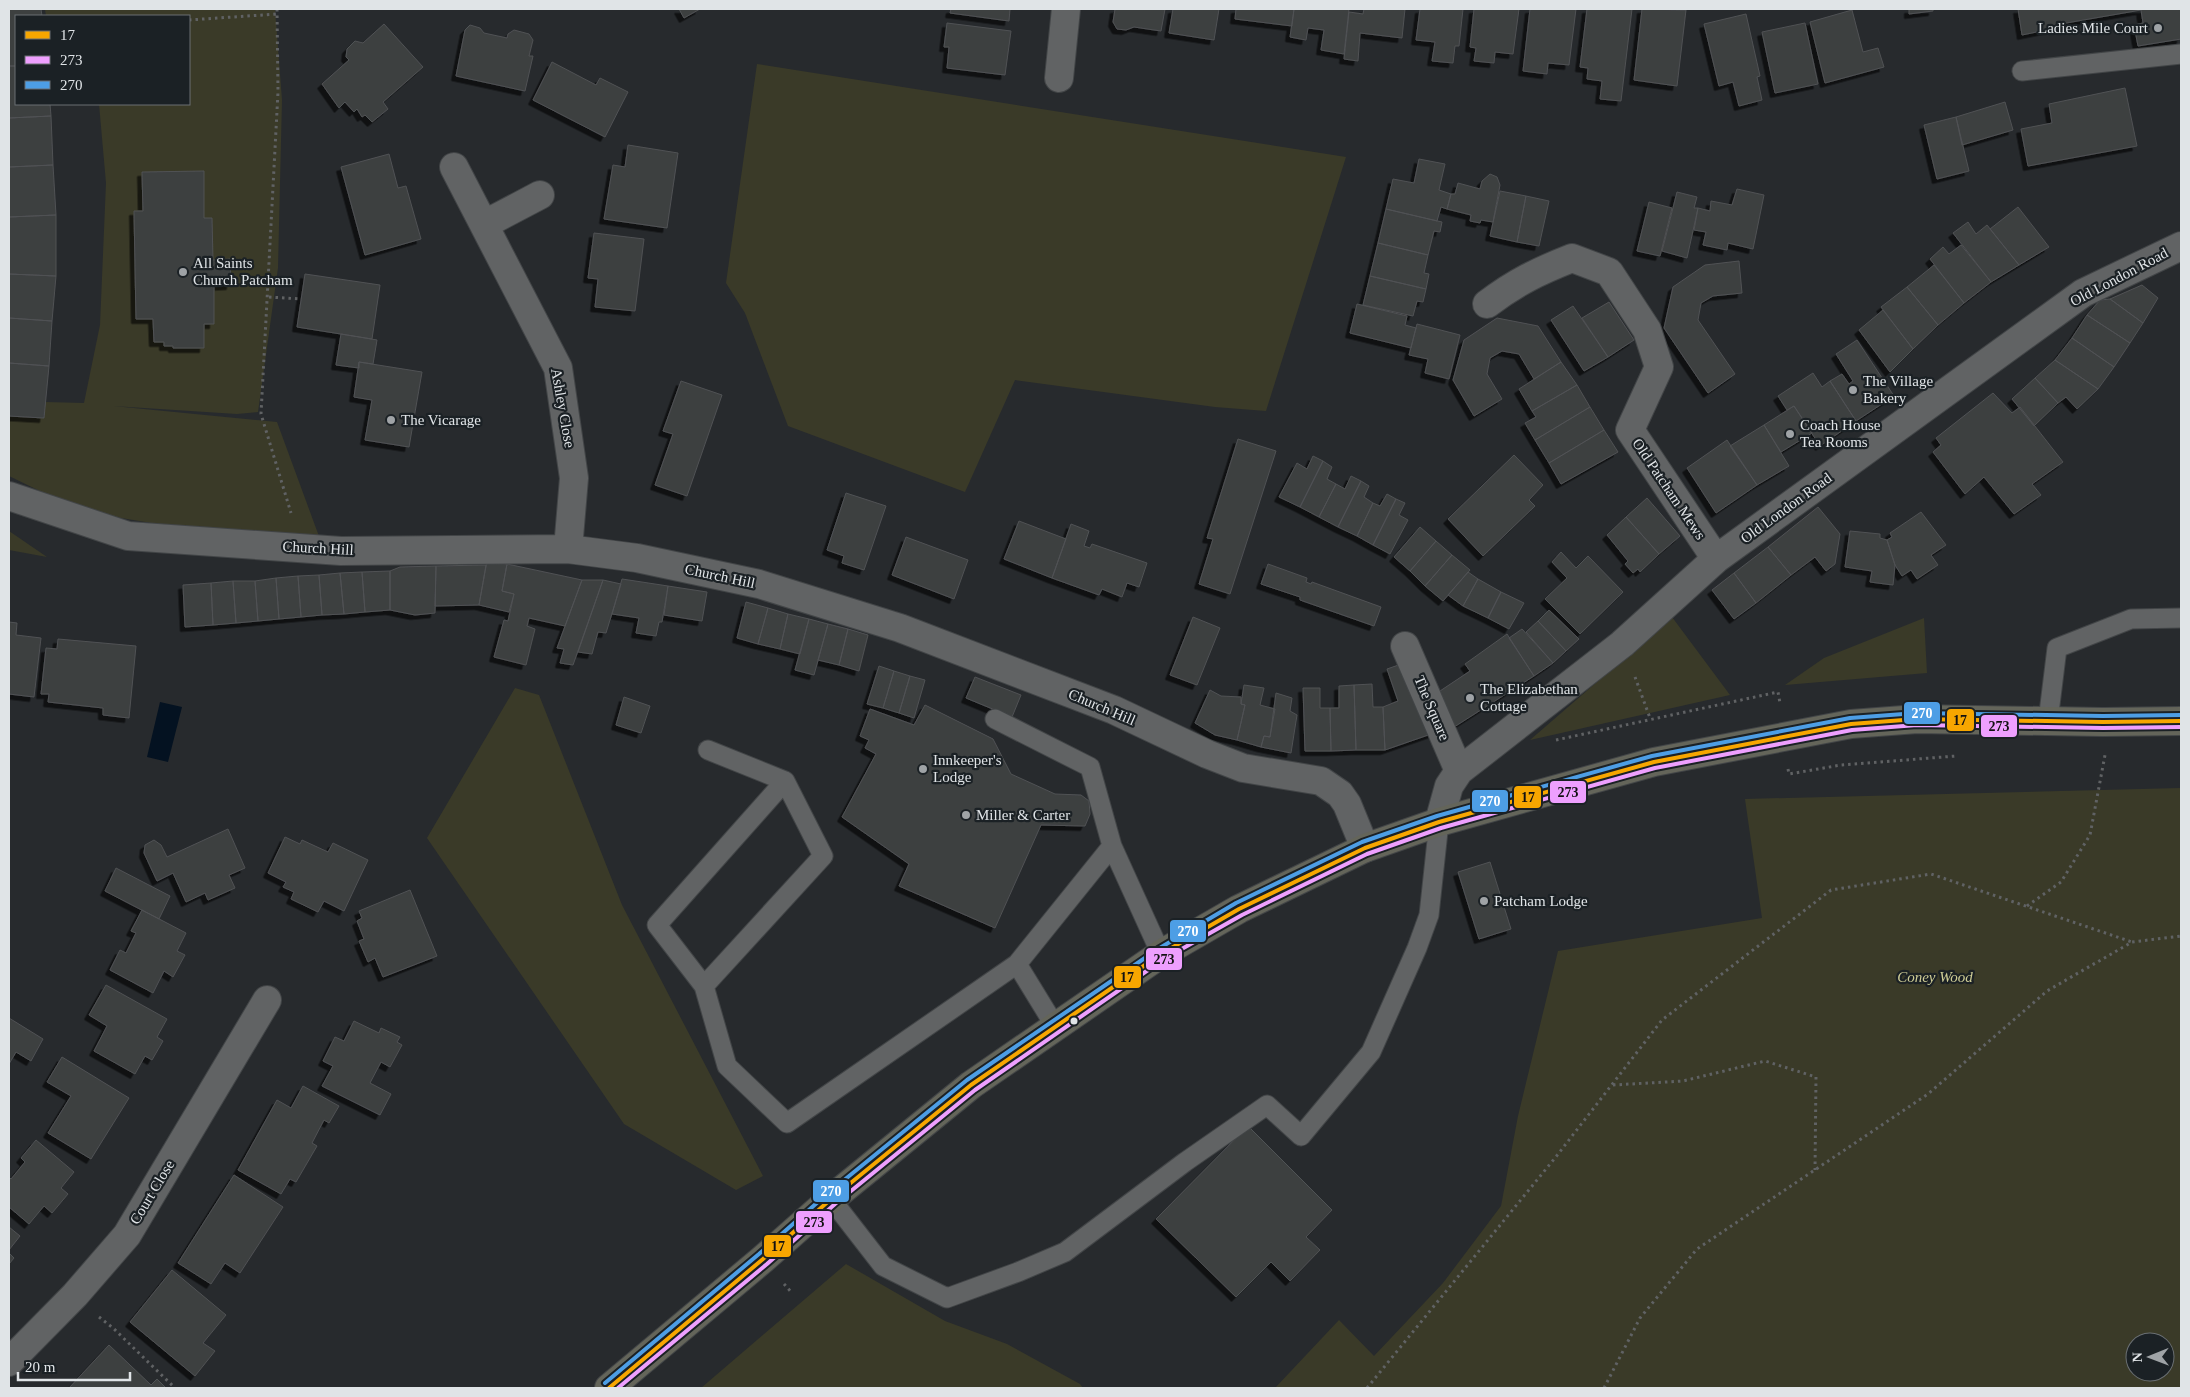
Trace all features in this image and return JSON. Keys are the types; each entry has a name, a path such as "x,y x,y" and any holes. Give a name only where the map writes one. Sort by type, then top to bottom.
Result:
{"highway":[{"path":"609,1388 763,1259 831,1199 971,1085 1161,954 1239,909 1365,848 1439,822 1654,762 1851,724 1917,718 2048,721 2181,721"}],"street":[{"path":"1059,78 1066,9"},
{"name":"Ashley Close","path":"454,166 558,368 574,478 568,549"},
{"path":"485,224 540,196"},
{"name":"Old London Road","path":"1439,822 1449,786 1458,771 1622,644 1716,559 2083,293 2181,246"},
{"name":"Old Patcham Mews","path":"1487,304 1514,284 1541,270 1572,258 1609,272 1647,330 1659,367 1630,430 1716,559"},
{"name":"Church Hill","path":"9,496 128,536 341,551 568,549 637,558 759,584 900,628 1114,710 1207,754 1243,768 1322,782 1340,794 1348,804 1365,848"},
{"name":"The Square","path":"1405,646 1458,771"},
{"name":"Court Close","path":"9,1362 75,1296 127,1235 267,1000"}],"lane":[{"path":"2022,71 2181,54"},
{"path":"2048,721 2057,648 2132,619 2181,618"},
{"path":"995,719 1090,766 1112,846 1161,954"},
{"path":"704,986 823,856 785,781 708,750"},
{"path":"785,781 657,925 704,986 727,1066 787,1123 1017,964 1112,846"},
{"path":"831,1199 883,1266 947,1298 1018,1272 1065,1252 1185,1162 1267,1105 1302,1136 1371,1052 1417,948 1429,915 1439,822"},
{"path":"1017,964 1055,1026"}],"path":[{"path":"277,9 278,92 262,414 302,547"},
{"path":"190,20 277,14"},
{"path":"269,297 301,299"},
{"path":"1622,644 1650,718"},
{"path":"1546,742 1650,718 1778,692 1780,702"},
{"path":"2095,754 2115,754"},
{"path":"2027,906 2061,882 2090,835 2105,754"},
{"path":"1787,764 1789,774 1841,765 1957,756"},
{"path":"1367,1388 1612,1085 1662,1020 1831,890 1931,874 2132,942"},
{"path":"1604,1388 1640,1318 1697,1249 1928,1094 2048,991 2132,942 2181,936"},
{"path":"1612,1085 1683,1082 1765,1061 1816,1077 1815,1170"},
{"path":"75,1296 113,1328 175,1388"}],"green space":[{"path":"45,9 275,9 282,100 278,268 258,412 237,414 113,406 277,422 320,539 206,532 109,516 44,493 9,476 9,416 44,418 45,402 84,403 100,325 106,183 99,105 190,105 190,15 46,15"},
{"path":"757,64 1346,157 1266,411 1215,407 1015,380 965,492 788,426 745,313 726,283"},
{"path":"9,531 47,557 9,550"},
{"path":"1672,617 1730,695 1530,740"},
{"path":"1924,618 1927,673 1785,685 1824,658"},
{"path":"515,688 539,695 622,905 763,1176 736,1190 624,1124 427,838"},
{"name":"Coney Wood","path":"2181,788 2181,1388 1275,1388 1339,1320 1374,1356 1443,1283 1501,1206 1518,1116 1558,951 1762,918 1745,799"},
{"path":"846,1264 945,1321 1007,1344 1080,1384 1083,1388 701,1388"}],"water":[{"path":"160,702 182,707 168,762 147,757"}],"building":[{"path":"9,9 41,9 42,15 15,15 15,66 9,66"},
{"path":"679,9 700,9 684,18"},
{"path":"951,9 1010,9 1009,21 950,13"},
{"path":"1115,9 1165,9 1161,31 1134,27 1126,30 1117,29 1113,22"},
{"path":"1173,9 1219,9 1214,40 1169,33"},
{"path":"1236,9 1294,9 1292,26 1235,19"},
{"path":"1294,9 1349,9 1344,54 1321,50 1324,30 1308,28 1306,40 1290,37"},
{"path":"1364,9 1405,9 1402,38 1360,33 1358,61 1344,59 1349,12 1363,14"},
{"path":"1420,9 1463,9 1459,46 1455,46 1453,63 1432,61 1435,42 1416,40"},
{"path":"1474,9 1519,9 1513,54 1495,52 1494,63 1474,61 1476,48 1470,47"},
{"path":"1530,9 1576,9 1569,65 1548,63 1547,74 1523,71"},
{"path":"1587,9 1632,9 1621,101 1600,99 1602,81 1587,79 1588,68 1580,67"},
{"path":"1642,9 1686,10 1677,86 1634,80"},
{"path":"1909,9 1933,9 1933,11 1909,14"},
{"name":"Ladies Mile Court","path":"2018,9 2181,9 2181,39 2138,46 2134,25 2143,23 2141,10 2049,26 2051,29 2022,35"},
{"path":"1852,10 1863,52 1878,48 1884,67 1825,83 1810,22"},
{"path":"1746,14 1760,76 1757,77 1762,100 1739,106 1733,82 1719,86 1704,24"},
{"path":"947,23 1011,31 1005,75 947,68 949,47 944,47"},
{"path":"1805,23 1818,84 1775,93 1762,32"},
{"path":"384,24 423,67 383,102 388,109 372,122 365,115 362,117 357,109 354,112 345,102 339,108 322,84 349,60 346,57 347,49 355,41 363,43"},
{"path":"470,25 480,28 484,33 507,38 508,34 514,30 529,34 533,40 529,56 533,56 525,91 456,76 465,30"},
{"path":"552,62 596,85 600,78 628,92 605,137 533,100"},
{"path":"9,66 15,66 15,105 50,105 51,116 9,118"},
{"path":"2125,88 2137,146 2028,166 2021,129 2052,123 2049,104"},
{"path":"2005,102 2013,130 1962,145 1956,117"},
{"path":"51,116 53,165 9,167 9,118"},
{"path":"1956,117 1969,171 1937,179 1924,125"},
{"path":"628,145 678,153 667,228 604,219 613,165 625,167"},
{"path":"389,154 398,188 406,186 421,239 365,255 341,167"},
{"path":"1419,159 1445,164 1439,190 1451,194 1447,209 1441,207 1437,221 1386,209 1393,179 1414,183"},
{"path":"53,165 56,215 9,217 9,167"},
{"name":"All Saints Church Patcham","path":"204,171 204,218 212,218 213,260 230,259 231,285 214,286 214,324 204,324 204,348 173,348 173,346 164,346 164,342 154,342 153,319 136,319 134,211 143,211 142,172"},
{"path":"1490,174 1497,177 1500,185 1493,222 1481,220 1480,223 1470,221 1471,215 1447,209 1451,194 1455,194 1458,183 1480,189 1482,181"},
{"path":"1737,189 1764,195 1753,249 1728,243 1727,250 1703,245 1706,232 1694,230 1698,208 1710,211 1711,201 1732,205"},
{"path":"1500,191 1526,196 1517,242 1490,236"},
{"path":"1677,192 1697,197 1694,208 1698,208 1687,258 1662,251"},
{"path":"1526,196 1549,201 1539,246 1517,242"},
{"path":"1649,202 1672,208 1660,256 1637,251"},
{"path":"2018,207 2049,247 2019,265 1990,229"},
{"path":"1386,209 1442,222 1440,232 1434,231 1428,255 1378,243"},
{"path":"56,215 56,276 9,274 9,217"},
{"path":"1968,222 1976,234 1987,225 2019,265 1991,282 1953,233"},
{"path":"594,233 644,239 635,311 595,307 598,279 588,278"},
{"path":"1378,243 1428,255 1424,273 1429,274 1426,289 1370,276"},
{"path":"1961,245 1991,282 1964,303 1930,259 1943,247 1949,254"},
{"path":"1739,261 1742,293 1713,296 1701,303 1698,320 1735,374 1708,393 1664,328 1673,287 1705,265"},
{"path":"1934,265 1964,303 1938,325 1907,287"},
{"path":"9,274 56,276 52,321 9,318"},
{"path":"305,274 380,285 372,339 297,327"},
{"path":"1370,276 1426,289 1423,302 1417,301 1413,316 1363,305"},
{"path":"2142,285 2158,298 2143,323 2110,299"},
{"path":"1907,287 1938,325 1913,349 1881,307"},
{"path":"2110,299 2143,323 2130,343 2087,315 2100,300"},
{"path":"1609,302 1634,340 1608,357 1582,318"},
{"path":"1357,304 1407,316 1405,325 1416,328 1411,348 1350,333"},
{"path":"1573,306 1608,357 1584,371 1551,320"},
{"path":"1883,310 1913,349 1890,372 1859,330"},
{"path":"2087,315 2130,343 2114,367 2072,338"},
{"path":"9,318 52,321 49,366 9,363"},
{"path":"1497,318 1538,326 1561,362 1534,379 1519,354 1502,351 1490,358 1487,374 1502,399 1474,416 1453,380 1464,340"},
{"path":"1417,324 1460,335 1449,379 1425,373 1428,359 1409,355"},
{"path":"341,334 377,340 373,364 359,362 359,368 336,365"},
{"path":"2072,338 2114,367 2098,389 2055,360"},
{"path":"1857,340 1894,396 1856,421 1830,381 1842,374 1849,384 1853,381 1836,354"},
{"path":"2055,360 2098,389 2077,409 2066,397 2058,403 2035,378"},
{"name":"The Vicarage","path":"359,362 422,372 409,447 365,440 372,400 354,397"},
{"path":"1561,362 1577,385 1532,411 1519,389"},
{"path":"9,363 49,366 44,418 9,416"},
{"path":"1813,373 1822,387 1830,381 1856,421 1820,446 1794,406 1787,410 1778,396"},
{"path":"2035,378 2058,403 2034,426 2012,399"},
{"path":"681,381 722,395 687,496 655,485 673,434 663,431"},
{"path":"1577,385 1590,407 1535,440 1525,423 1536,417 1532,411"},
{"path":"1993,393 2012,413 2020,407 2063,462 2032,484 2041,495 2014,514 1984,477 1965,494 1933,452 1941,445 1936,438"},
{"path":"1794,406 1812,433 1781,452 1764,425"},
{"path":"1590,407 1604,430 1549,463 1535,440"},
{"path":"1764,425 1789,466 1757,485 1730,446"},
{"path":"1604,430 1618,452 1561,484 1549,463"},
{"path":"1238,439 1276,451 1230,594 1199,584 1213,539 1207,538"},
{"path":"1727,440 1757,485 1716,513 1687,468"},
{"path":"1514,455 1543,485 1529,500 1535,506 1483,556 1448,519"},
{"path":"1313,456 1323,461 1300,507 1279,497 1297,463 1307,469"},
{"path":"1323,461 1332,467 1327,479 1336,484 1319,517 1300,507"},
{"path":"1351,476 1361,481 1338,527 1319,517 1336,484 1345,489"},
{"path":"1361,481 1369,486 1364,497 1373,503 1357,536 1338,527"},
{"path":"846,493 886,506 864,570 842,563 844,556 827,550"},
{"path":"1387,494 1396,499 1373,545 1357,536 1373,503 1380,506"},
{"path":"1647,498 1680,536 1659,554 1626,517"},
{"path":"1396,499 1405,503 1399,515 1408,520 1390,554 1373,545"},
{"path":"1818,507 1840,534 1835,564 1826,571 1815,557 1791,575 1768,547"},
{"path":"1921,512 1946,545 1931,555 1938,565 1917,579 1911,570 1902,576 1895,565 1887,540 1892,537 1890,533"},
{"path":"1626,517 1659,554 1640,572 1638,569 1633,573 1625,564 1628,561 1607,535"},
{"path":"1019,521 1066,539 1052,578 1004,559"},
{"path":"1071,524 1089,531 1084,546 1090,548 1092,544 1147,563 1139,587 1127,583 1122,597 1102,589 1099,595 1052,578"},
{"path":"1420,527 1436,541 1410,571 1394,557"},
{"path":"1850,531 1880,534 1880,538 1887,540 1895,565 1893,585 1870,582 1872,571 1845,567"},
{"path":"906,537 968,560 954,599 892,575"},
{"path":"1436,541 1452,555 1425,586 1410,571"},
{"path":"1768,547 1791,575 1756,603 1734,573"},
{"path":"1561,552 1576,568 1588,556 1623,592 1580,634 1545,599 1567,578 1552,562"},
{"path":"1452,555 1470,570 1443,601 1425,586"},
{"path":"487,561 507,564 502,591 514,594 509,612 479,605"},
{"path":"507,564 582,580 565,626 529,618 527,626 535,629 526,665 494,657 504,620 508,621 514,594 502,591"},
{"path":"1268,564 1307,578 1306,582 1311,584 1312,582 1381,607 1374,626 1261,584"},
{"path":"486,565 479,605 435,606 436,566"},
{"path":"436,566 435,613 415,615 390,610 390,571 400,567"},
{"path":"390,571 390,610 365,612 362,572"},
{"path":"362,572 365,612 344,614 340,573"},
{"path":"1468,572 1478,579 1463,606 1448,595"},
{"path":"340,573 344,614 322,615 319,575"},
{"path":"1734,573 1756,603 1734,619 1712,590"},
{"path":"319,575 322,615 301,617 298,576"},
{"path":"298,576 301,617 279,619 276,578"},
{"path":"276,578 279,619 258,621 255,581"},
{"path":"622,579 668,586 662,622 659,622 656,636 636,633 639,618 612,614"},
{"path":"1478,579 1501,592 1488,618 1463,606"},
{"path":"582,580 603,580 573,665 560,663 564,649 557,648"},
{"path":"603,580 621,584 606,633 598,632 592,654 578,652"},
{"path":"233,581 236,623 213,625 211,583"},
{"path":"233,581 255,581 258,621 236,623"},
{"path":"211,583 213,625 185,627 183,585"},
{"path":"668,586 707,592 702,621 664,615"},
{"path":"1501,592 1524,603 1509,629 1488,618"},
{"path":"746,602 768,608 758,644 737,638"},
{"path":"768,608 788,614 780,649 758,644"},
{"path":"1549,610 1579,639 1566,651 1538,621"},
{"path":"788,614 809,619 800,654 780,649"},
{"path":"1193,617 1220,628 1197,685 1170,675"},
{"path":"809,619 828,624 814,675 795,670"},
{"path":"1538,621 1566,651 1553,663 1526,632"},
{"path":"9,622 17,623 16,635 41,638 34,697 9,694"},
{"path":"828,624 848,629 839,665 818,660"},
{"path":"848,629 868,635 859,671 839,665"},
{"path":"1522,629 1553,663 1534,676 1509,638"},
{"path":"1507,634 1534,676 1451,729 1434,695 1470,671 1465,664"},
{"path":"58,639 136,646 129,718 103,715 103,708 48,702 49,694 41,694 46,648 57,649"},
{"path":"1410,661 1434,733 1385,750 1383,707 1398,701 1387,669"},
{"path":"879,666 894,671 883,708 867,704"},
{"path":"894,671 910,676 899,713 883,708"},
{"path":"910,676 925,680 914,718 899,713"},
{"path":"975,677 1021,695 1012,717 966,698"},
{"path":"1372,684 1373,707 1383,707 1385,750 1356,750 1354,685"},
{"path":"1244,685 1264,688 1260,705 1275,709 1270,737 1264,736 1261,747 1237,740 1245,705 1241,704"},
{"path":"1354,685 1356,750 1331,751 1330,708 1339,708 1339,686"},
{"path":"1303,688 1320,688 1320,708 1330,708 1331,751 1305,751"},
{"path":"1210,690 1221,696 1241,697 1241,704 1245,705 1237,740 1215,735 1195,723"},
{"path":"1276,693 1292,698 1290,711 1297,715 1291,753 1261,747 1264,736 1270,737"},
{"path":"624,697 650,706 641,733 616,725"},
{"name":"Miller & Carter","path":"925,705 993,739 1011,774 1055,794 1081,795 1089,801 1090,814 1085,826 1041,825 995,928 899,886 909,864 842,817 876,754 865,748 869,740 860,736 870,709 914,725"},
{"path":"228,829 245,868 229,875 235,888 208,900 205,893 186,902 173,873 157,881 144,853 145,845 154,840 161,845 167,857"},
{"path":"285,837 300,844 302,840 328,852 333,843 368,860 344,911 324,901 318,912 291,899 294,892 283,887 286,882 268,873"},
{"name":"Patcham Lodge","path":"1490,862 1511,929 1479,939 1458,872"},
{"path":"116,868 170,896 159,919 105,891"},
{"path":"410,890 437,956 383,977 375,958 368,962 359,941 364,939 357,921 362,918 359,911"},
{"path":"142,910 186,933 177,951 185,955 173,977 164,971 153,993 110,970 120,950 126,953 136,933 131,931"},
{"path":"106,985 167,1019 157,1037 163,1041 152,1060 145,1056 135,1074 94,1051 107,1026 89,1015"},
{"path":"9,1018 43,1039 31,1061 16,1052 9,1064"},
{"path":"354,1021 379,1033 381,1028 400,1037 397,1042 402,1045 390,1067 381,1062 370,1083 391,1094 380,1115 322,1086 333,1066 323,1061 335,1037 344,1041"},
{"path":"62,1057 129,1098 91,1159 48,1133 71,1096 47,1082"},
{"path":"303,1086 339,1106 329,1123 324,1120 312,1143 317,1146 296,1182 290,1179 281,1194 238,1170 277,1100 291,1108"},
{"path":"1248,1126 1332,1210 1306,1237 1320,1250 1290,1281 1271,1262 1236,1297 1156,1219"},
{"path":"36,1140 74,1172 61,1188 68,1194 52,1213 44,1206 29,1224 9,1207 9,1177 11,1179 25,1162 21,1158"},
{"path":"234,1175 283,1207 240,1273 225,1263 211,1284 178,1263"},
{"path":"9,1227 20,1236 9,1250"},
{"path":"9,1253 14,1258 9,1264"},
{"path":"172,1270 226,1315 203,1343 215,1351 195,1376 130,1322"},
{"path":"109,1345 151,1385 157,1379 166,1388 69,1388"}],"transit line":[{"name":"270","path":"605,1383 759,1254 827,1194 967,1080 1158,949 1236,903 1362,842 1437,816 1652,756 1850,718 1917,713 2103,716 2181,715"},
{"name":"17","path":"609,1388 763,1259 831,1199 971,1085 1161,954 1239,909 1365,848 1439,822 1654,762 1851,724 1917,719 2103,722 2181,721"},
{"name":"273","path":"618,1388 767,1264 835,1204 975,1090 1164,959 1242,915 1367,854 1441,828 1655,768 1852,730 1917,725 2103,728 2181,727"}],"place":[{"name":"Ladies Mile Court","path":"2158,28"},
{"name":"All Saints Church Patcham","path":"183,272"},
{"name":"The Village Bakery","path":"1853,390"},
{"name":"The Vicarage","path":"391,420"},
{"name":"Coach House Tea Rooms","path":"1790,434"},
{"name":"The Elizabethan Cottage","path":"1470,698"},
{"name":"Innkeeper's Lodge","path":"923,769"},
{"name":"Miller & Carter","path":"966,815"},
{"name":"Patcham Lodge","path":"1484,901"}]}
